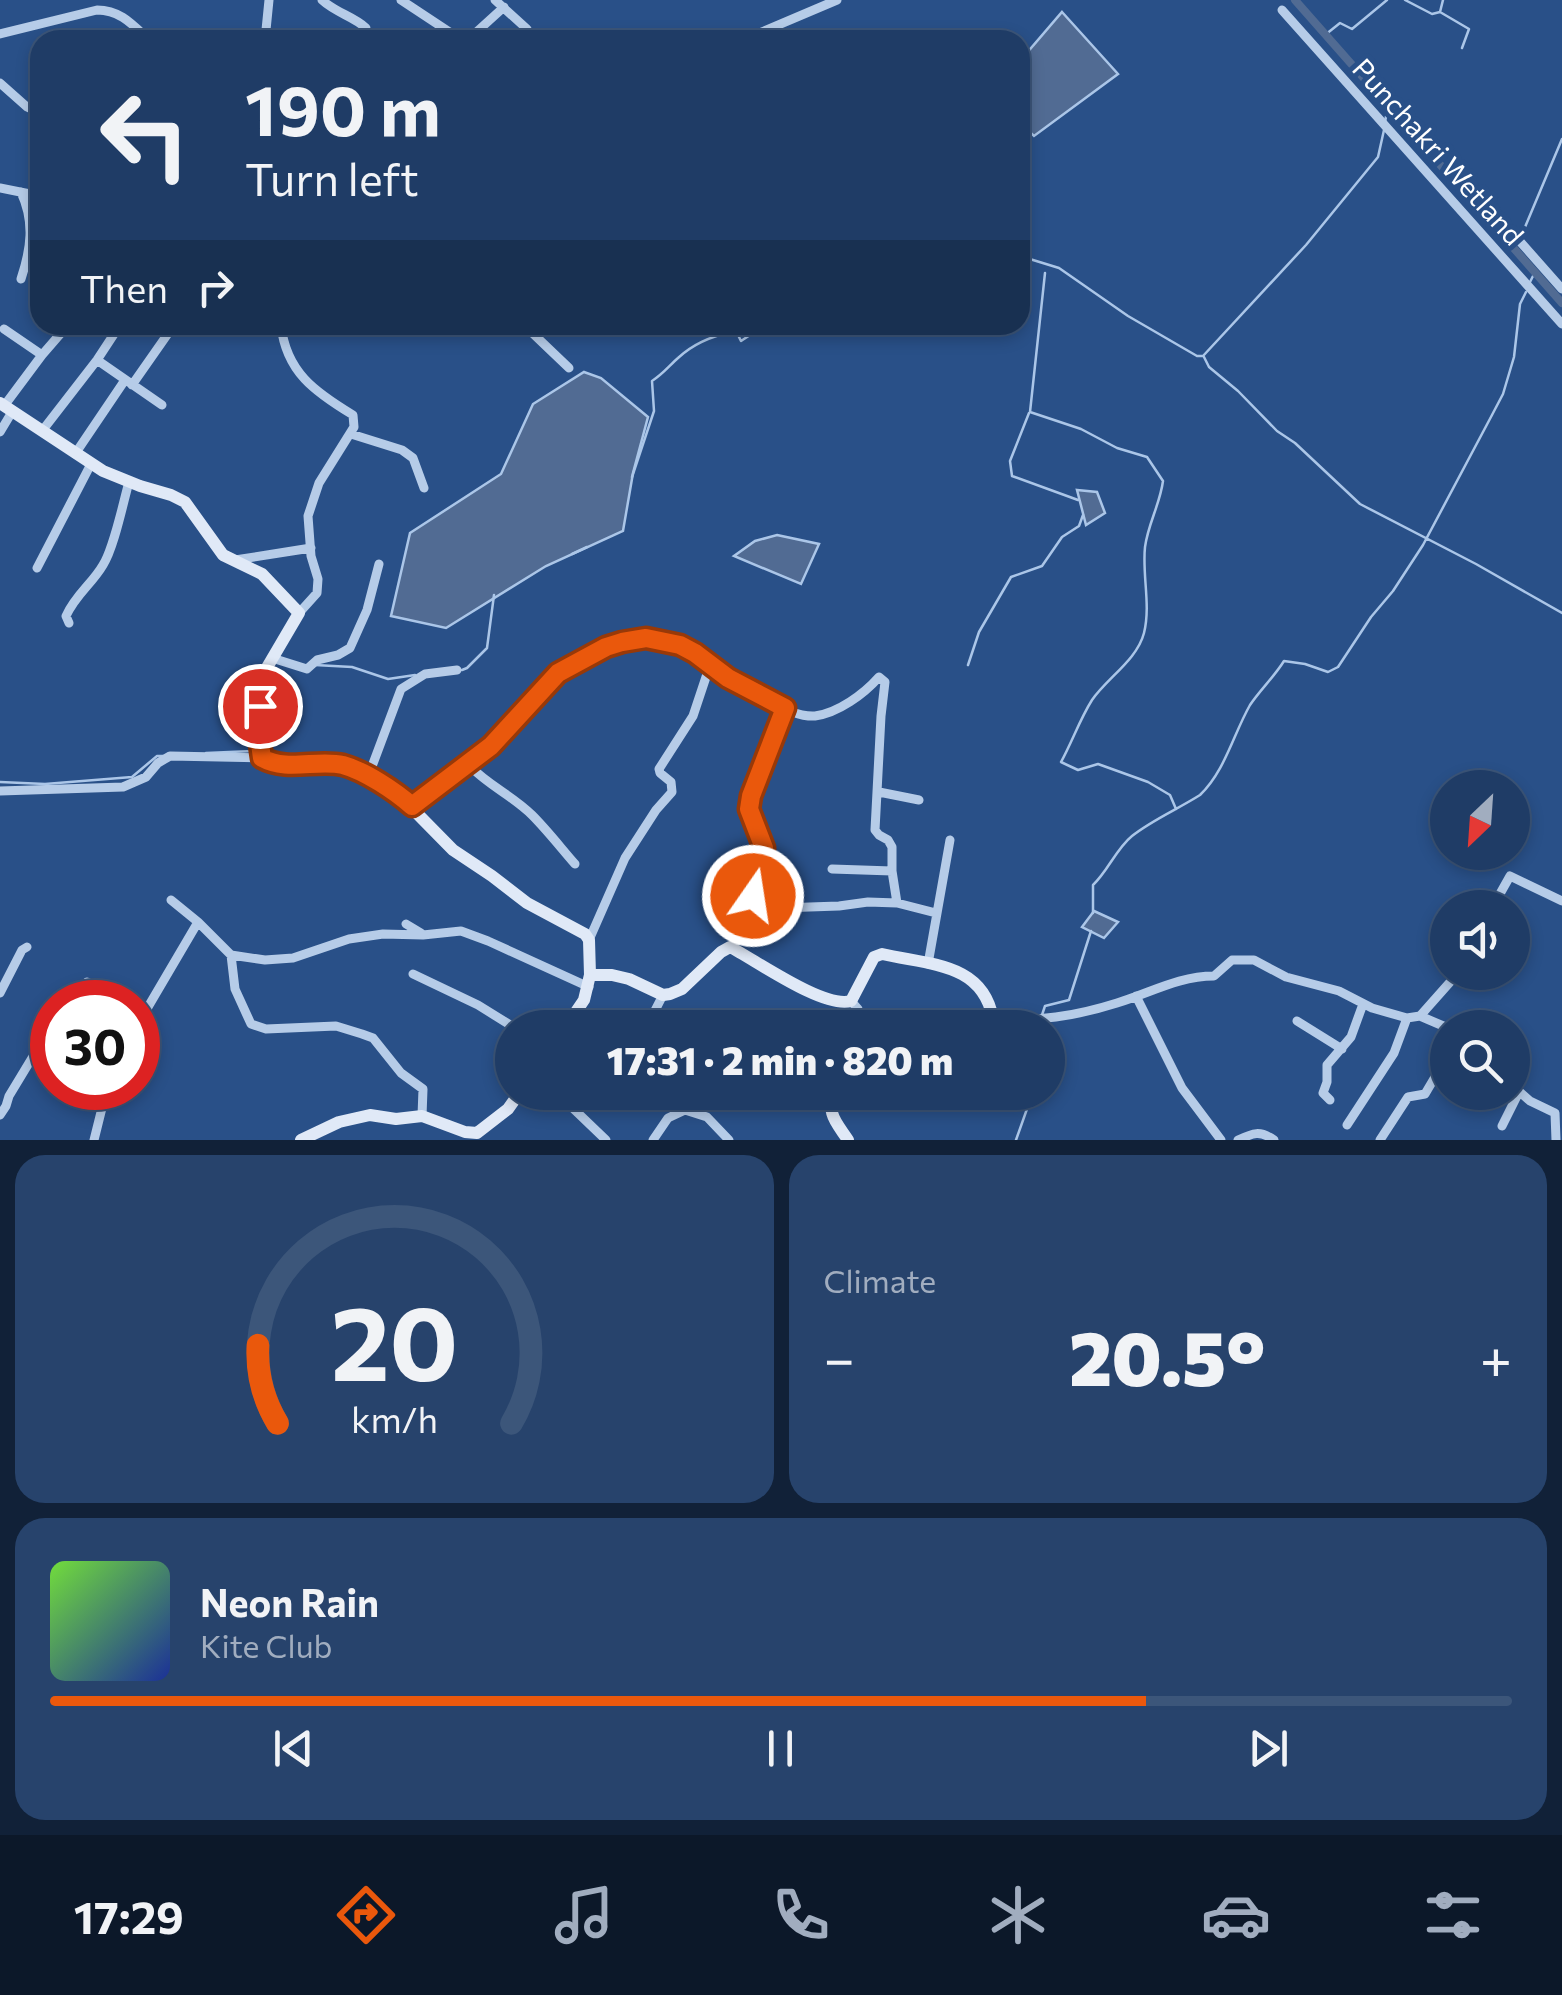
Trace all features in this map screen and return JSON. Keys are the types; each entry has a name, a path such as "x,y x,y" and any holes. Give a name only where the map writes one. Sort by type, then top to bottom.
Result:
{"street":[{"path":"266,30 269,0"},
{"path":"322,0 366,30"},
{"path":"401,0 444,30"},
{"path":"767,30 837,0"},
{"path":"477,30 500,3 527,30"},
{"path":"0,34 97,10 110,10 125,17 139,30"},
{"name":"Punchakri Wetland","path":"1282,10 1562,324"},
{"path":"0,83 30,108"},
{"path":"0,188 30,194"},
{"path":"22,192 30,219"},
{"name":"Punchakri Wetland","path":"1519,240 1562,289"},
{"path":"21,280 30,242"},
{"path":"4,329 42,355"},
{"path":"0,432 6,407 59,335"},
{"path":"42,431 113,335"},
{"path":"75,454 166,335"},
{"path":"262,758 262,676 299,612 317,593 308,516 319,484 356,420 292,366 282,335"},
{"path":"534,335 569,368"},
{"path":"97,360 162,405"},
{"path":"6,407 91,464 185,502 222,555 262,574 299,612"},
{"path":"350,434 402,450 413,458 424,488"},
{"path":"37,568 91,464"},
{"path":"69,623 66,616 70,606 104,564 129,482"},
{"path":"234,560 311,548"},
{"path":"272,658 307,669 317,660 350,648 367,610 379,564"},
{"path":"412,806 491,746 558,673 606,647 646,638 664,641 695,653 728,678 803,715 817,716 851,700 880,677 886,682 875,830 892,847 896,903"},
{"path":"578,1010 590,981 589,940 625,858 672,792 672,782 659,768 693,716 710,665"},
{"path":"368,777 401,688 425,674 457,670"},
{"path":"758,923 753,896 764,848 749,809 753,786 785,708"},
{"path":"0,791 123,788 146,776 170,756 342,765 392,788 454,850 527,903 585,934 589,940"},
{"path":"468,764 488,784 531,813 575,864"},
{"path":"878,792 919,800"},
{"path":"928,964 950,840"},
{"path":"832,870 892,871"},
{"path":"1502,890 1510,876 1562,901"},
{"path":"171,900 231,954 265,960 293,958 348,939 461,931 590,981 612,975 664,995 682,988 720,952 780,908 868,902 896,903 936,912"},
{"path":"160,987 198,922"},
{"path":"406,924 423,935"},
{"path":"0,993 27,947"},
{"path":"730,947 826,999 842,1003 851,1000 874,957 882,954 928,964 955,971 979,985 991,1010"},
{"path":"231,954 235,989 251,1024 266,1028 336,1026 373,1038 401,1073 423,1088 422,1116"},
{"path":"1065,1016 1196,976 1214,976 1232,960 1254,960 1286,977 1340,991 1363,1004 1430,1020"},
{"path":"413,974 495,1016"},
{"path":"1420,1016 1444,990"},
{"path":"656,1010 664,995"},
{"path":"1136,996 1182,1088 1220,1140"},
{"path":"851,1000 858,1010"},
{"path":"1330,1100 1323,1093 1327,1065 1351,1037 1363,1004"},
{"path":"1347,1125 1394,1053 1408,1018"},
{"path":"1297,1021 1342,1049"},
{"path":"0,1116 30,1061"},
{"path":"1380,1140 1408,1097 1425,1094 1430,1086"},
{"path":"1530,1102 1559,1114 1556,1140"},
{"path":"94,1140 102,1110"},
{"path":"301,1140 339,1122 370,1116 422,1116 477,1133 507,1110"},
{"path":"575,1110 606,1140"},
{"path":"654,1140 668,1118 685,1110 707,1117 729,1140"},
{"path":"831,1110 848,1140"},
{"path":"1502,1126 1508,1110"},
{"path":"1238,1140 1264,1133 1274,1140"}],"water":[{"path":"1062,12 1118,74 1034,136 1030,132 1030,49"},
{"path":"584,372 601,378 648,417 623,531 546,566 446,628 391,616 410,533 501,474 533,404"},
{"path":"1077,490 1097,492 1105,513 1086,525"},
{"path":"777,535 819,544 801,584 734,556 755,541"},
{"path":"1094,911 1118,922 1104,938 1082,927"}],"waterway":[{"path":"1295,0 1562,303"},
{"path":"1325,35 1340,23 1352,29 1387,0"},
{"path":"1405,0 1432,14 1440,12"},
{"path":"1443,0 1440,12 1469,29 1462,48"},
{"path":"1385,122 1388,106"},
{"path":"1030,259 1059,268 1128,316 1203,356 1306,245 1378,157 1384,130"},
{"path":"1520,239 1562,139"},
{"path":"1529,284 1535,272"},
{"path":"1045,273 1030,412 1147,457 1163,481 1145,547 1144,633 1135,652 1092,700 1061,762 1078,770 1098,764 1148,782 1170,795 1176,809"},
{"path":"1093,913 1093,885 1121,847 1209,785 1250,705 1284,661 1328,672 1338,667 1393,591 1423,545 1503,394 1514,357 1520,304 1526,292"},
{"path":"632,477 654,411 652,381 684,353 721,335"},
{"path":"738,335 741,341 750,335"},
{"path":"1204,357 1209,367 1360,504 1562,613"},
{"path":"1029,413 1010,461 1012,476 1078,500"},
{"path":"968,665 979,632 1011,577 1042,566 1062,537 1079,526 1083,515"},
{"path":"572,554 587,547"},
{"path":"462,670 487,648 494,595"},
{"path":"315,665 352,667 388,679 415,675"},
{"path":"206,753 253,751 254,746"},
{"path":"0,782 45,784 132,777 157,756 163,756"},
{"path":"1044,1010 1045,1006 1069,1000 1091,931"},
{"path":"1016,1140 1027,1110"}],"route":[{"path":"260,706 262,758 280,764 342,765 392,788 412,806 491,746 545,684 582,658 622,642 646,638 680,645 728,678 785,708 751,796 749,809 764,848 753,896"}]}
